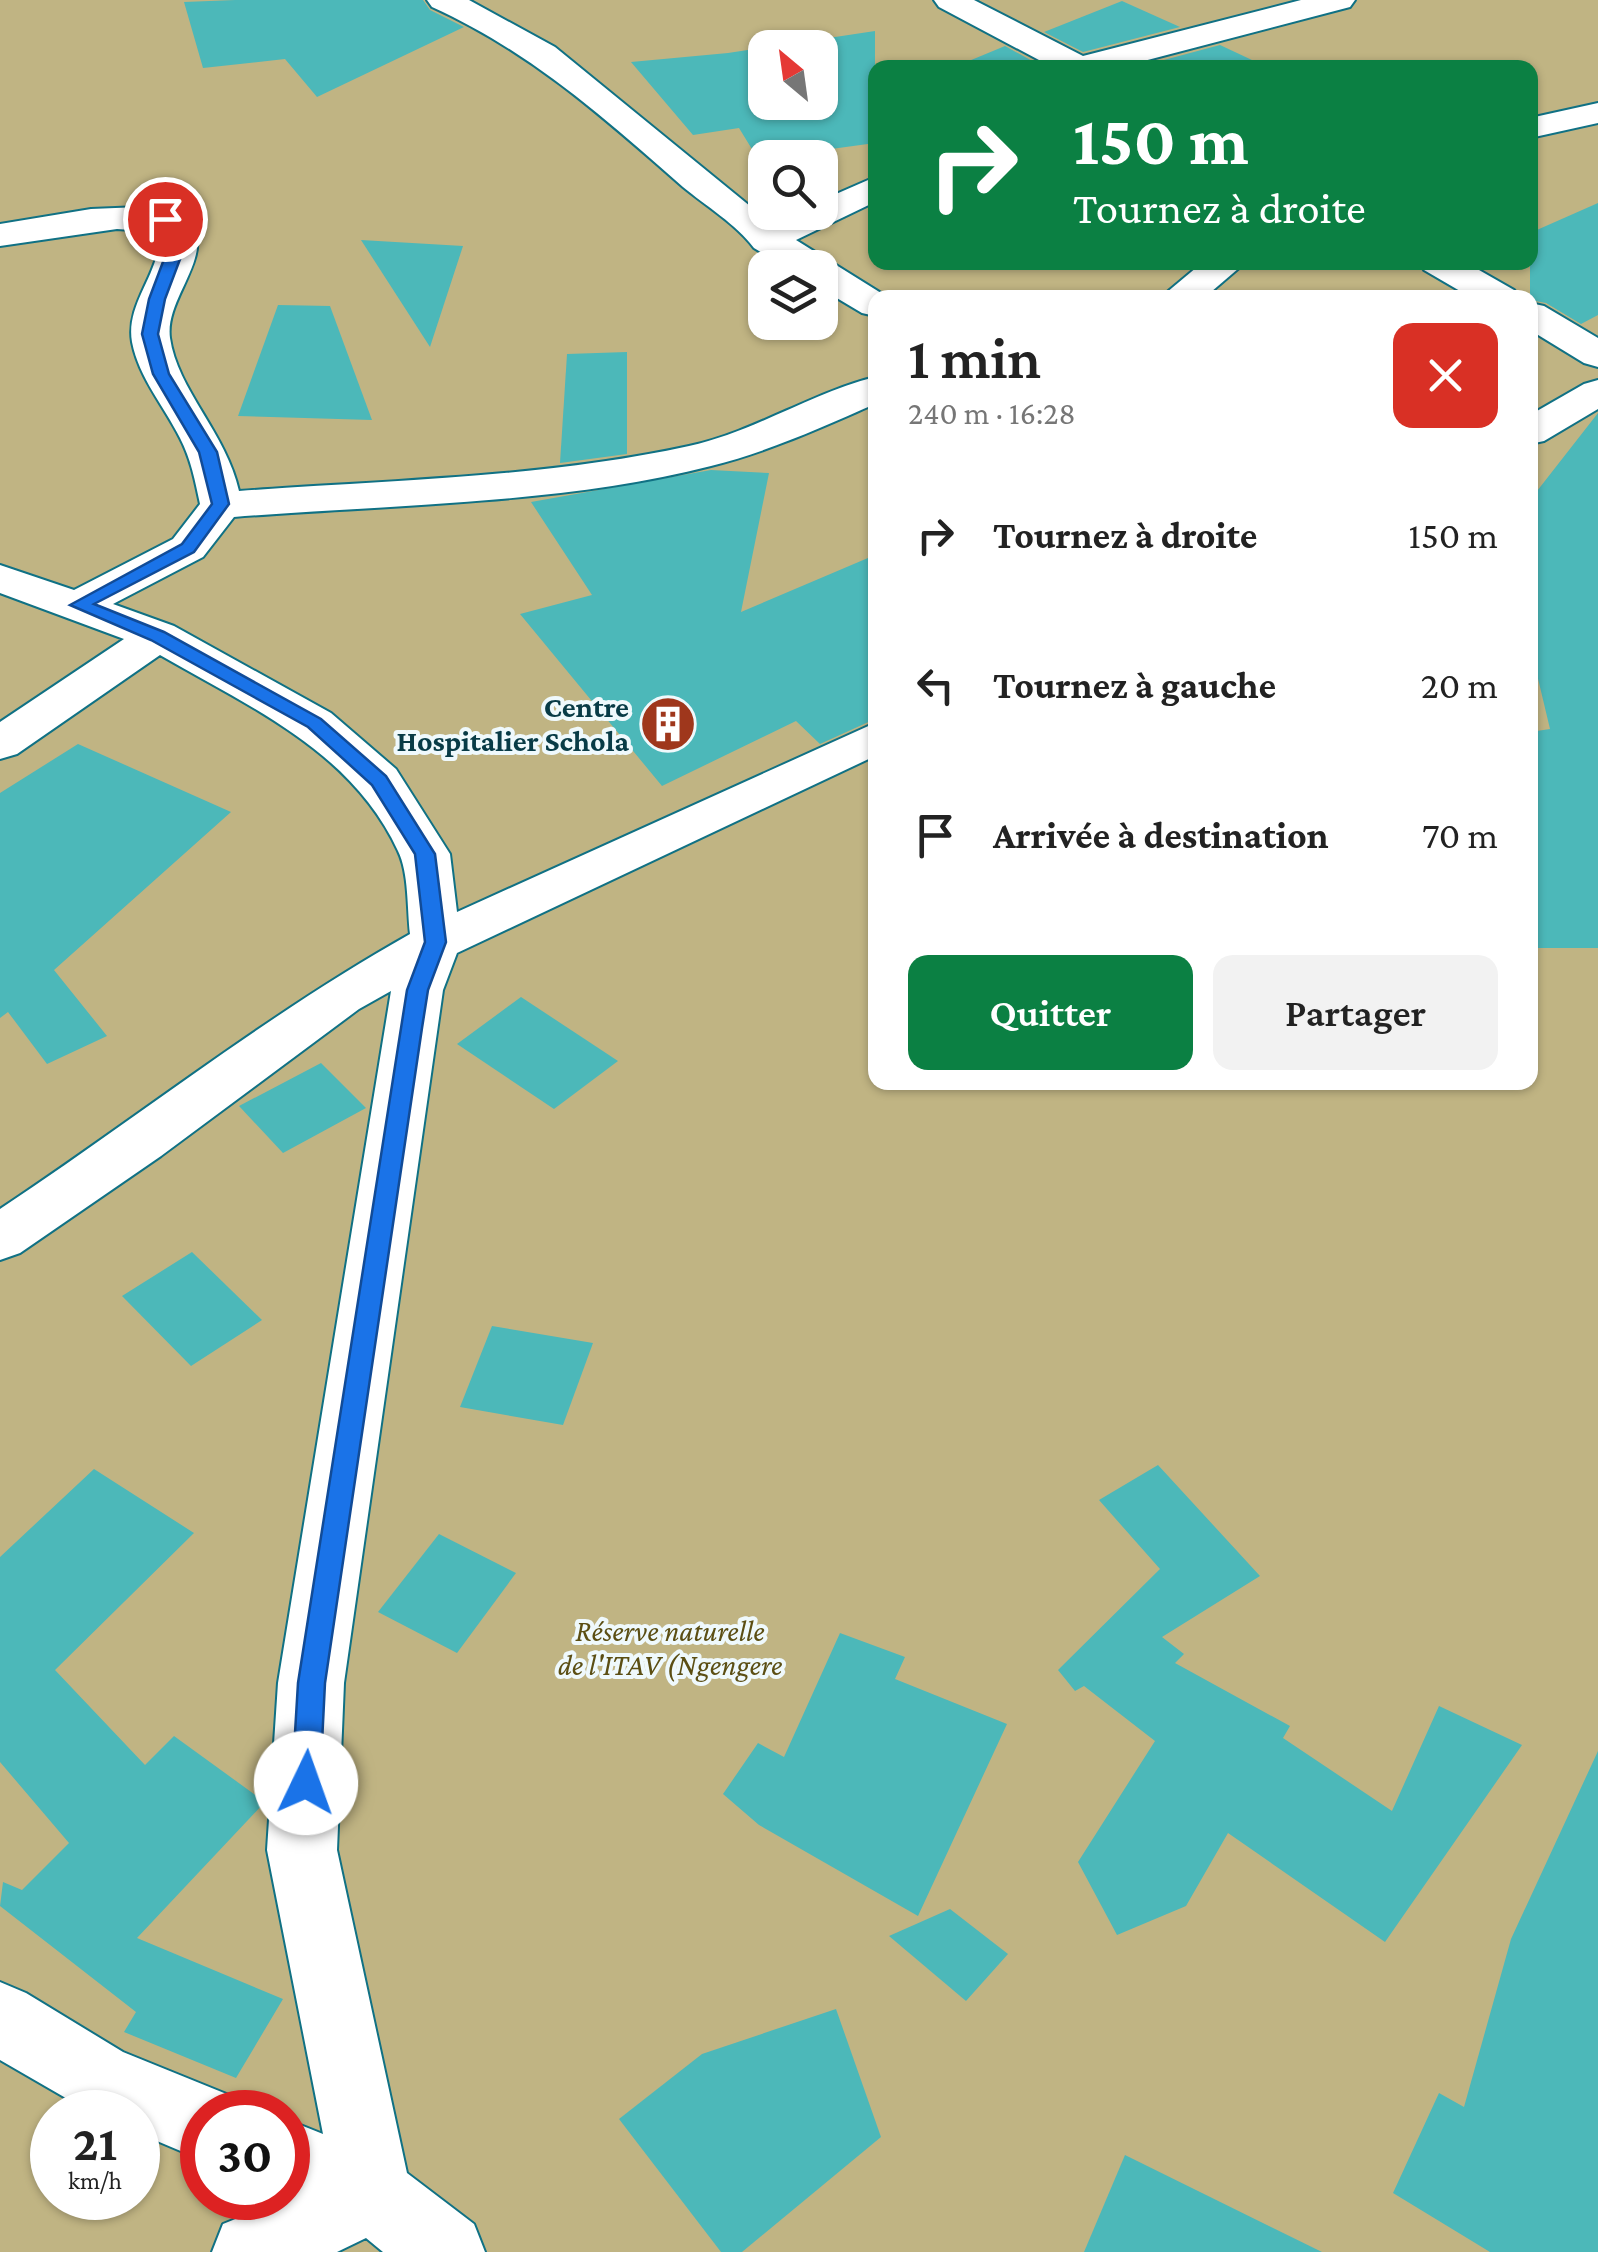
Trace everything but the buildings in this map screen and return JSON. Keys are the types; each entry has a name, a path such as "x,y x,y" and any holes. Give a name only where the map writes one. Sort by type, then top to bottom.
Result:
{"street":[{"path":"443,0 495,21 538,50 783,250"},
{"path":"950,0 1066,60"},
{"path":"1107,60 1340,0"},
{"path":"1538,126 1598,113"},
{"path":"767,240 868,191"},
{"path":"0,234 136,218 165,219 177,226 180,238 157,299 150,334 161,374 208,452 221,504"},
{"path":"1189,290 1217,270"},
{"path":"1451,270 1486,290"},
{"path":"838,283 868,302"},
{"path":"1538,318 1590,342"},
{"path":"79,605 188,548 221,504 523,482 641,468 703,456 796,424 868,391"},
{"path":"1538,427 1598,392"},
{"path":"0,578 158,636 314,723 379,780 425,854 436,942 418,990 311,1683 302,1850 372,2195"},
{"path":"0,744 158,636"},
{"path":"0,1238 141,1142 341,996 436,942 868,741"},
{"path":"0,2018 97,2078 180,2113"},
{"path":"310,2168 372,2195 446,2252"},
{"path":"251,2252 372,2195"}],"green space":[{"name":"Réserve naturelle de l'ITAV (Ngengere","path":"0,0 1598,0 1598,2252 0,2252"}],"place":[{"name":"Centre Hospitalier Schola","path":"668,724"}],"route":[{"path":"165,219 177,226 180,238 157,299 150,334 161,374 208,452 221,504 188,548 79,605 158,636 314,723 379,780 425,854 436,942 418,990 412,1028 311,1683 306,1783"}]}
